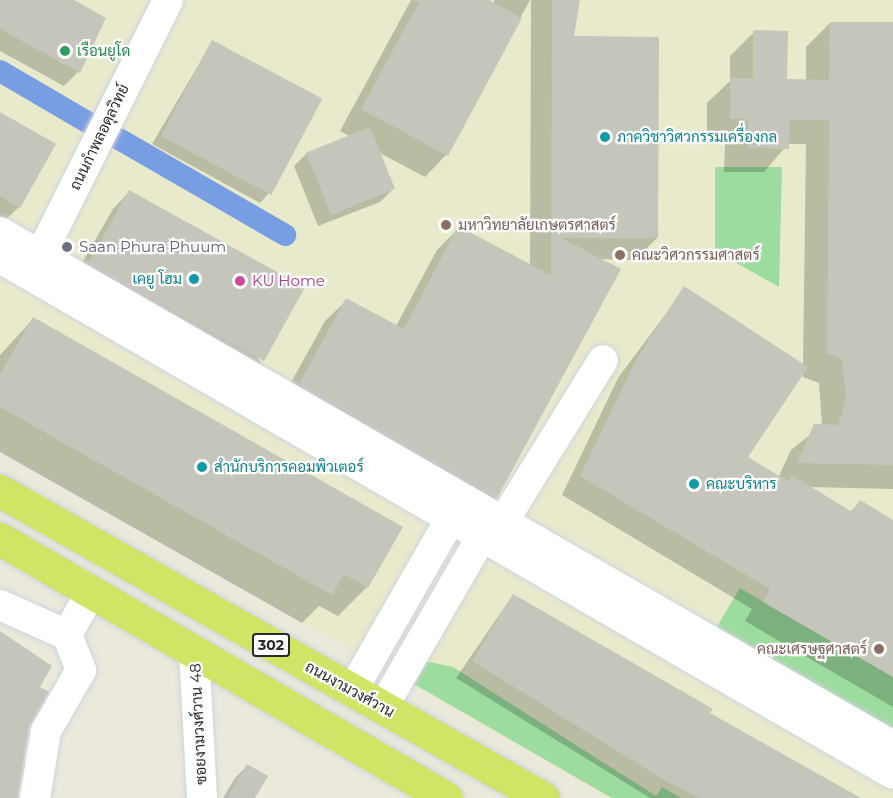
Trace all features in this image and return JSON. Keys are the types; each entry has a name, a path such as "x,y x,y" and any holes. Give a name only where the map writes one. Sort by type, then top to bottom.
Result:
{"main road":[{"name":"ถนนงามวงศ์วาน","path":"0,491 543,798"},
{"path":"0,539 446,798"}],"street":[{"name":"ถนนกำพลอดุลวิทย์","path":"36,265 168,0"},
{"path":"0,232 36,265 450,520 493,526 893,774"},
{"path":"0,258 36,265 493,526 893,746"},
{"path":"382,707 493,526 603,360"},
{"path":"352,691 450,520"},
{"path":"67,635 91,592"},
{"path":"0,605 67,635 81,670 46,731 35,798"},
{"name":"ซอยงามวงศ์วาน 48","path":"194,650 202,798"}],"shaded area":[{"name":"มหาวิทยาลัยเกษตรศาสตร์","path":"0,0 893,0 893,798 609,798 0,449"}],"green space":[{"path":"715,167 782,167 779,287 715,251"},
{"path":"740,588 893,677 893,746 709,640"},
{"path":"425,661 453,667 656,796 662,787 681,798 612,798 412,683"}],"building":[{"name":"เรือนยูโด","path":"0,0 74,0 106,18 80,73 0,29"},
{"path":"420,0 489,0 522,18 448,156 361,109"},
{"path":"552,0 580,0 574,36 659,37 658,238 561,238 621,269 497,498 299,384 346,298 404,329 458,226 551,275"},
{"path":"830,22 893,22 893,465 797,463 814,424 838,425 846,399 842,359 827,353 829,120 790,120 789,149 748,148 748,119 730,119 730,78 753,78 753,30 788,31 787,79 829,80"},
{"path":"212,40 322,99 271,195 161,136"},
{"path":"0,112 56,144 20,208 0,196"},
{"path":"370,127 395,189 331,215 306,153"},
{"name":"เคยู โฮม","path":"129,190 305,287 264,361 88,263"},
{"path":"684,286 808,367 748,457 789,482 792,475 852,512 860,500 893,520 893,677 763,602 770,589 580,476 637,358"},
{"name":"สำนักบริการคอมพิวเตอร์","path":"33,317 403,527 368,588 344,574 332,595 0,407 0,374"},
{"path":"513,594 713,709 710,713 861,798 700,798 669,783 472,661"},
{"path":"0,631 52,666 40,687 49,692 29,728 18,798 0,798"},
{"path":"247,764 268,776 255,798 227,798"}],"waterway":[{"path":"0,71 87,122"},
{"path":"119,139 285,235"}],"place":[{"name":"เรือนยูโด","path":"65,51"},
{"name":"ภาควิชาวิศวกรรมเครื่องกล","path":"605,137"},
{"name":"มหาวิทยาลัยเกษตรศาสตร์","path":"446,225"},
{"name":"Saan Phura Phuum","path":"67,247"},
{"name":"คณะวิศวกรรมศาสตร์","path":"620,255"},
{"name":"เคยู โฮม","path":"194,279"},
{"name":"KU Home","path":"240,281"},
{"name":"สำนักบริการคอมพิวเตอร์","path":"202,467"},
{"name":"คณะบริหาร","path":"694,484"},
{"name":"คณะเศรษฐศาสตร์","path":"879,649"}]}
